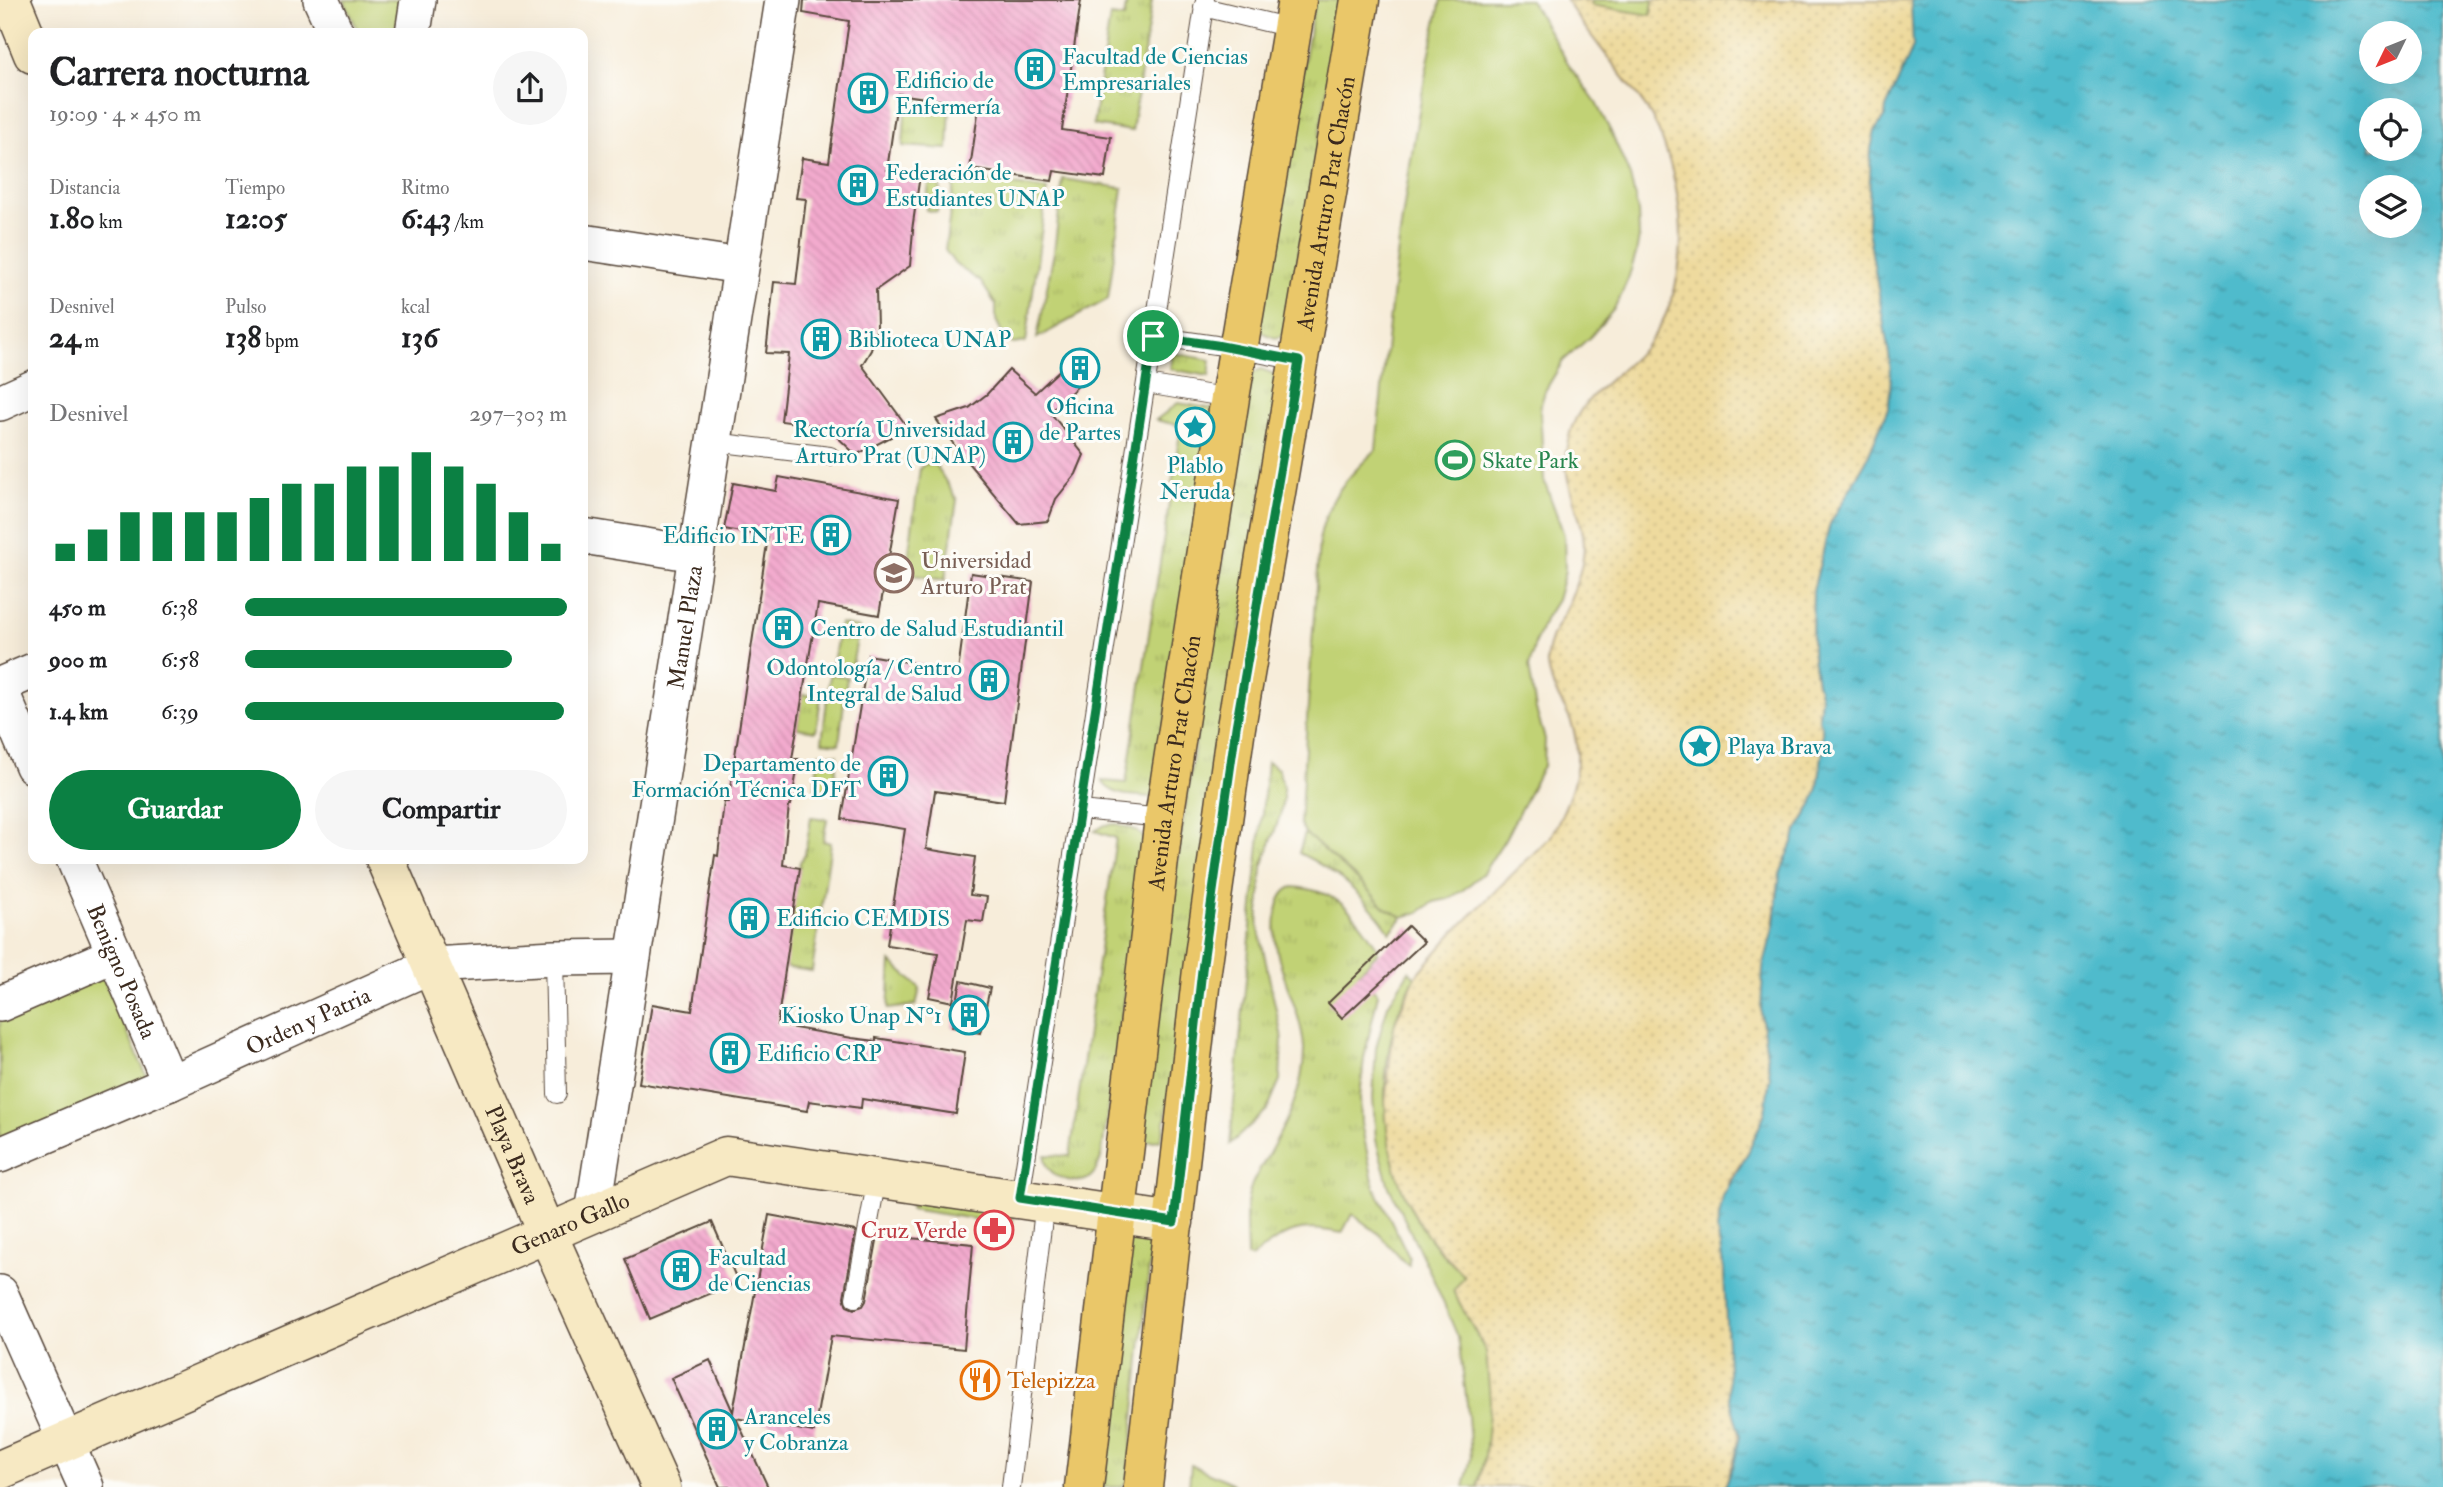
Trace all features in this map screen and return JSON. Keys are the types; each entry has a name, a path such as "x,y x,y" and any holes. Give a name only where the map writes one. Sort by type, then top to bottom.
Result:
{"main road":[{"name":"Avenida Arturo Prat Chacón","path":"1143,1487 1202,970 1236,727 1360,0"},
{"name":"Avenida Arturo Prat Chacón","path":"1084,1487 1164,818 1294,14"}],"street":[{"path":"10,0 28,42"},
{"path":"321,0 334,28"},
{"path":"414,28 418,0"},
{"name":"Manuel Plaza","path":"593,1213 696,554 733,444 741,266 783,0"},
{"path":"588,243 741,266"},
{"path":"0,403 28,390"},
{"path":"588,537 696,554"},
{"path":"28,673 0,687 28,754"},
{"name":"Benigno Posada","path":"76,864 170,1083"},
{"name":"Playa Brava","path":"387,864 547,1233 662,1487"},
{"path":"0,1004 115,954"},
{"name":"Orden y Patria","path":"0,1156 432,965 554,958 633,957"},
{"name":"Genaro Gallo","path":"0,1470 726,1156 1174,1222"},
{"path":"0,1293 86,1487"}],"lane":[{"path":"1011,1487 1033,1200 1080,810 1204,4 1294,14"},
{"path":"1153,336 1299,361"},
{"path":"1146,384 1230,398"},
{"path":"733,444 830,456"},
{"path":"1080,810 1164,818"},
{"path":"554,958 557,1094"},
{"path":"855,1298 877,1178"}],"green space":[{"path":"344,0 401,0 396,28 357,28"},
{"path":"1127,0 1152,0 1132,131 1093,125 1110,16 1124,18"},
{"path":"1315,0 1343,0 1284,336 1275,338 1258,331"},
{"name":"Skate Park","path":"1441,0 1530,0 1571,68 1596,103 1611,132 1630,176 1638,212 1639,237 1628,279 1615,308 1591,336 1563,361 1545,391 1540,408 1544,480 1564,535 1565,571 1557,600 1535,643 1529,667 1536,710 1545,739 1544,764 1505,839 1483,873 1448,899 1434,902 1419,912 1403,917 1387,909 1305,833 1300,824 1319,541 1332,502 1355,470 1376,450 1401,224"},
{"path":"1592,0 1653,0 1651,15 1591,5"},
{"path":"906,99 950,104 948,149 903,146"},
{"path":"930,176 941,178 937,212 926,210"},
{"path":"955,176 1047,190 1026,342 1013,344 1004,337 996,320 996,305 981,282 955,264 945,250"},
{"path":"1063,179 1123,188 1108,299 1037,338 1054,252"},
{"path":"1173,353 1211,360 1209,376 1170,369"},
{"path":"1261,369 1274,374 1278,387 1164,1129 1160,1140 1144,1142 1136,1132 1251,378 1253,373"},
{"path":"1178,403 1215,409 1153,797 1131,796 1112,790 1102,781 1126,783 1181,426 1156,420"},
{"path":"932,459 957,500 945,580 906,574 920,468"},
{"path":"840,624 859,628 852,666 833,663"},
{"path":"830,674 847,677 839,744 822,742"},
{"path":"802,694 821,697 816,731 797,728"},
{"path":"819,753 837,755 834,790 815,788"},
{"path":"1267,762 1278,769 1283,798 1280,816 1262,867 1258,925 1282,1038 1280,1080 1267,1110 1230,1144"},
{"path":"811,817 827,819 823,841 831,843 812,971 784,967 800,862 805,855"},
{"path":"1116,824 1137,832 1147,842 1101,1158 1096,1171 1090,1177 1070,1181 1055,1175 1046,1163 1045,1155 1070,1156 1116,838 1095,831 1105,825"},
{"path":"1305,833 1387,909 1403,917 1390,932 1350,886 1299,853"},
{"path":"1293,887 1322,893 1343,905 1361,923 1377,947 1377,953 1358,974 1378,994 1364,1058 1360,1098 1361,1123 1374,1186 1409,1257 1409,1265 1379,1234 1352,1214 1342,1233 1313,1229 1293,1232 1274,1241 1251,1258 1247,1257 1246,1213 1249,1195 1292,1106 1303,1063 1303,1035 1280,963 1275,933 1278,905 1286,891"},
{"path":"891,962 920,988 916,1005 888,1009"},
{"path":"1409,971 1415,977 1398,1013 1388,1052 1385,1079 1387,1133 1392,1159 1411,1209 1433,1244 1464,1276 1453,1291 1486,1352 1490,1401 1485,1455 1477,1487 1464,1487 1471,1458 1458,1337 1389,1187 1376,1140 1373,1098 1376,1048 1388,1005"},
{"path":"102,975 148,1079 0,1144 0,1019"},
{"path":"913,1190 1015,1206 1012,1225 910,1209"},
{"path":"1126,1235 1152,1238 1128,1481 1121,1487 1102,1487"},
{"path":"1191,1465 1232,1483 1235,1487 1189,1487"}],"sand":[{"name":"Playa Brava","path":"1566,0 1911,0 1914,47 1886,108 1885,116 1875,131 1871,149 1868,229 1890,360 1889,406 1866,461 1830,524 1813,591 1812,650 1821,697 1819,718 1823,749 1818,788 1811,807 1796,831 1780,874 1761,1012 1770,1077 1765,1113 1749,1151 1730,1180 1718,1235 1724,1270 1734,1415 1739,1434 1737,1452 1725,1487 1477,1487 1485,1455 1486,1352 1453,1291 1464,1276 1426,1235 1413,1212 1401,1190 1386,1136 1385,1102 1394,1025 1415,977 1456,930 1551,836 1566,805 1575,775 1576,743 1573,727 1550,677 1547,663 1550,640 1573,592 1584,547 1581,523 1570,489 1566,465 1570,433 1586,403 1636,356 1658,329 1672,299 1679,266 1681,233 1678,203 1669,159 1658,131 1645,106"}],"water":[{"path":"1911,0 2443,0 2443,1487 1725,1487 1734,1465 1740,1436 1729,1395 1724,1270 1717,1229 1723,1196 1749,1151 1765,1113 1770,1077 1761,1012 1763,968 1774,925 1780,874 1796,832 1811,807 1818,788 1823,749 1819,718 1821,697 1812,650 1813,591 1830,524 1866,461 1889,406 1890,360 1868,229 1871,149 1875,131 1885,116 1913,47"}],"building":[{"path":"804,0 1081,0 1062,130 1111,137 1105,178 1054,171 1052,181 970,169 979,106 898,94 887,170 920,175 910,266 876,290 877,327 871,350 862,365 906,425 891,437 856,455 827,427 781,421 789,354 766,353 774,282 796,284 806,199 796,198 802,158 829,162 849,21 803,13"},
{"name":"Rectoría Universidad Arturo Prat (UNAP)","path":"1080,351 1096,369 1050,412 1084,455 1076,474 1056,499 1048,521 1019,524 959,452 936,419 969,408 987,394 1009,370 1035,393"},
{"path":"779,477 899,499 879,615 818,604 792,759 799,759 789,805 783,865 800,868 777,1025 852,1038 876,1041 876,1038 965,1052 956,1114 862,1099 861,1108 809,1101 807,1111 639,1083 652,1004 692,1011 715,855 718,856 724,802 728,802 768,537 724,529 733,483 776,491"},
{"path":"971,573 1033,582 1004,801 935,791 926,849 975,857 970,895 987,897 983,922 967,920 953,1002 929,997 938,953 887,945 905,829 842,819 868,655 958,671"},
{"path":"1408,926 1424,942 1342,1018 1328,1003"},
{"name":"Kiosko Unap N°1","path":"961,981 990,988 980,1033 952,1027"},
{"path":"769,1215 856,1231 844,1297 847,1306 854,1309 863,1306 866,1301 878,1235 973,1244 964,1349 831,1336 814,1432 736,1418 768,1487 720,1487 671,1378 710,1360 733,1412"},
{"name":"Facultad de Ciencias","path":"712,1222 738,1282 650,1319 625,1259"}],"place":[{"name":"Facultad de Ciencias Empresariales","path":"1035,69"},
{"name":"Edificio de Enfermería","path":"868,93"},
{"name":"Federación de Estudiantes UNAP","path":"858,185"},
{"name":"Biblioteca UNAP","path":"821,339"},
{"name":"Oficina de Partes","path":"1080,368"},
{"name":"Plablo Neruda","path":"1195,427"},
{"name":"Rectoría Universidad Arturo Prat (UNAP)","path":"1013,442"},
{"name":"Skate Park","path":"1455,460"},
{"name":"Edificio INTE","path":"831,535"},
{"name":"Universidad Arturo Prat","path":"894,573"},
{"name":"Centro de Salud Estudiantil","path":"783,628"},
{"name":"Odontología / Centro Integral de Salud","path":"989,680"},
{"name":"Playa Brava","path":"1700,746"},
{"name":"Departamento de Formación Técnica DFT","path":"888,776"},
{"name":"Edificio CEMDIS","path":"749,918"},
{"name":"Kiosko Unap N°1","path":"969,1015"},
{"name":"Edificio CRP","path":"730,1053"},
{"name":"Cruz Verde","path":"994,1230"},
{"name":"Facultad de Ciencias","path":"681,1270"},
{"name":"Telepizza","path":"980,1380"},
{"name":"Aranceles y Cobranza","path":"717,1429"}],"route":[{"path":"1153,336 1299,361 1236,727 1202,970 1174,1222 1020,1198 1153,336"}]}
